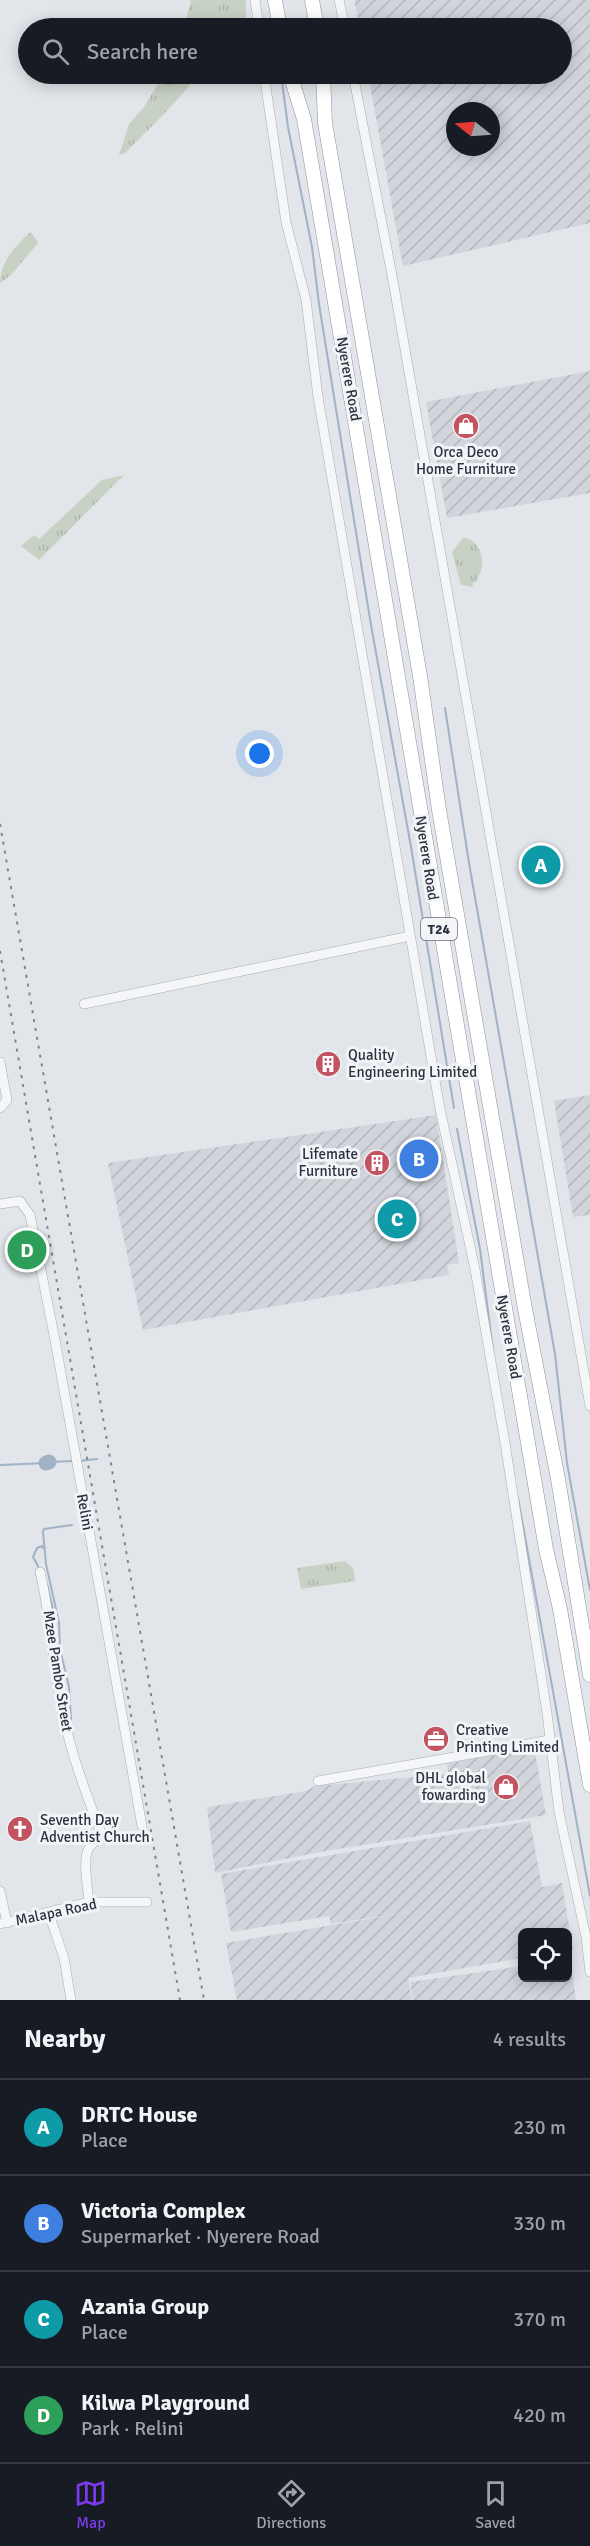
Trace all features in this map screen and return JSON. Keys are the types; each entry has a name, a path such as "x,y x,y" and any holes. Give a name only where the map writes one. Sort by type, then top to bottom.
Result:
{"highway":[{"path":"275,0 278,18"},
{"path":"312,0 315,18"},
{"name":"Nyerere Road","path":"294,84 304,118 371,507 472,1129 590,1785"},
{"name":"Nyerere Road","path":"323,84 325,123 420,676 439,810 525,1309 558,1479 590,1675"}],"street":[{"path":"255,0 258,18"},
{"path":"339,0 343,18"},
{"path":"265,84 286,222 306,300 318,397 440,1109 475,1269 505,1443 559,1812 586,1937 590,1972"},
{"path":"356,84 392,276 590,1406"},
{"path":"84,1004 410,936"},
{"path":"0,1062 3,1104"},
{"name":"Relini","path":"0,1204 20,1201 30,1215 55,1340 142,1826"},
{"name":"Mzee Pambo Street","path":"40,1572 49,1608 58,1687 70,1747 101,1833 86,1854 89,1902"},
{"path":"318,1781 550,1740"},
{"path":"0,1891 4,1924"},
{"name":"Malapa Road","path":"4,1924 89,1902 147,1902"},
{"path":"49,1914 64,1958 71,2000"}],"shaded area":[{"path":"354,0 590,0 590,223 403,266 370,84 572,84 572,18 358,18"},
{"path":"590,371 590,493 447,518 426,402"},
{"path":"590,1095 590,1215 573,1217 554,1101"},
{"path":"436,1115 459,1263 447,1265 449,1275 143,1330 108,1163"},
{"path":"534,1746 546,1815 320,1852 215,1873 207,1807 306,1791 315,1786 447,1774 449,1779 447,1764"},
{"path":"530,1821 542,1887 562,1883 569,1928 518,1928 518,1959 408,1978 412,2000 237,2000 226,1943 415,1911 331,1924 329,1916 231,1932 221,1874"},
{"path":"518,1967 518,1982 572,1982 572,1973 576,2000 413,2000 410,1982"}],"green space":[{"path":"191,0 246,0 246,18 186,18"},
{"path":"158,84 190,84 162,116 124,154 119,155 129,124 144,107"},
{"path":"31,232 38,243 11,275 0,283 3,268 10,255"},
{"path":"124,475 39,560 21,546 34,535 39,539 102,480"},
{"path":"463,538 475,544 482,557 482,569 472,587 461,585 452,552"},
{"path":"345,1561 353,1568 355,1581 301,1589 297,1568"}],"waterway":[{"path":"282,84 288,127 312,247 319,304 371,625 411,847 454,1108"},
{"path":"445,708 469,863 555,1354 567,1463 590,1590"},
{"path":"457,1129 480,1249 493,1350"},
{"path":"79,1461 97,1459"},
{"path":"49,1462 73,1461"},
{"path":"0,1465 46,1463"},
{"path":"518,1498 590,1896"},
{"path":"71,1720 69,1687 60,1649 59,1623 46,1564 43,1532 44,1529 72,1525"},
{"path":"39,1568 33,1557 37,1548 42,1546 43,1548"},
{"path":"47,1584 54,1614 54,1628"},
{"path":"58,1657 61,1678"},
{"path":"35,1920 47,1921"}],"railway":[{"path":"0,824 204,2000"},
{"path":"0,951 180,2000"}],"place":[{"name":"Orca Deco Home Furniture","path":"466,426"},
{"name":"DRTC House","path":"541,865"},
{"name":"Quality Engineering Limited","path":"328,1064"},
{"name":"Victoria Complex","path":"419,1159"},
{"name":"Lifemate Furniture","path":"377,1163"},
{"name":"Azania Group","path":"397,1219"},
{"name":"Kilwa Playground","path":"27,1250"},
{"name":"Creative Printing Limited","path":"436,1739"},
{"name":"DHL global fowarding","path":"506,1787"},
{"name":"Seventh Day Adventist Church","path":"20,1829"}]}
